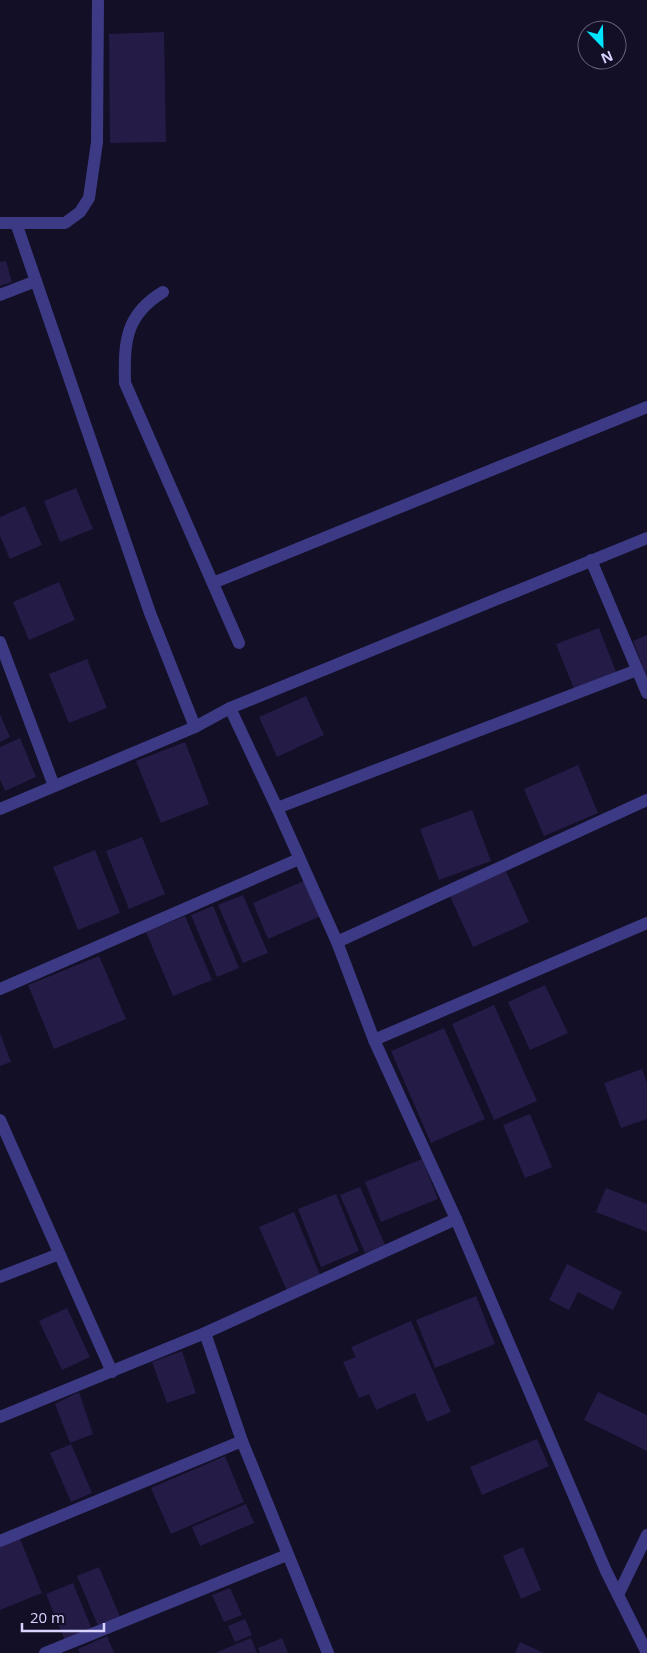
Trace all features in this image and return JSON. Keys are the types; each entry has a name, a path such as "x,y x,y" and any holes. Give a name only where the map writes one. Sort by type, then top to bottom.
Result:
{"street":[{"path":"0,223 65,222 80,212 89,198 97,142 98,0"},
{"path":"16,223 150,613 195,727"},
{"path":"0,295 36,280"},
{"path":"163,292 148,301 134,318 128,336 124,359 125,383 239,643"},
{"path":"213,584 647,407"},
{"path":"0,809 195,727 230,708 647,538"},
{"path":"591,560 647,693"},
{"path":"0,642 54,786"},
{"path":"277,808 637,670"},
{"path":"230,708 337,942 374,1040 456,1219 606,1571 647,1653"},
{"path":"337,942 647,800"},
{"path":"0,988 299,859"},
{"path":"374,1040 647,923"},
{"path":"0,1120 4,1140 59,1254 112,1372"},
{"path":"0,1417 205,1333 456,1219"},
{"path":"0,1277 59,1254"},
{"path":"205,1333 242,1441 328,1653"},
{"path":"0,1541 242,1441"},
{"path":"618,1595 647,1534"},
{"path":"45,1653 287,1555"}],"building":[{"path":"164,32 166,142 110,143 109,34"},
{"path":"6,261 12,282 0,286 0,262"},
{"path":"76,488 93,529 60,542 44,501"},
{"path":"25,506 42,545 10,559 0,536 0,517"},
{"path":"59,582 75,620 29,640 13,602"},
{"path":"599,628 616,672 574,689 556,644"},
{"path":"647,635 647,678 633,641"},
{"path":"87,659 107,708 69,723 49,674"},
{"path":"306,696 324,735 277,757 259,717"},
{"path":"0,714 10,737 0,742"},
{"path":"20,738 36,777 5,791 0,779 0,747"},
{"path":"185,742 209,804 161,823 136,761"},
{"path":"578,765 598,813 544,836 524,789"},
{"path":"472,810 491,861 439,880 420,829"},
{"path":"142,837 165,894 129,909 106,851"},
{"path":"95,850 120,913 78,930 53,867"},
{"path":"506,871 529,922 473,947 450,896"},
{"path":"306,880 321,916 268,939 253,903"},
{"path":"243,895 268,953 243,963 218,905"},
{"path":"213,906 239,968 217,977 191,915"},
{"path":"185,916 212,980 173,996 146,932"},
{"path":"99,956 126,1019 54,1049 28,985"},
{"path":"545,985 568,1033 530,1050 508,1002"},
{"path":"494,1005 537,1101 494,1120 452,1024"},
{"path":"444,1028 485,1119 431,1143 391,1051"},
{"path":"0,1033 11,1062 0,1066"},
{"path":"642,1069 647,1083 647,1119 621,1128 604,1083"},
{"path":"530,1114 552,1167 525,1178 503,1125"},
{"path":"422,1159 438,1199 381,1222 365,1182"},
{"path":"360,1187 385,1245 365,1253 340,1195"},
{"path":"606,1188 647,1204 647,1232 596,1212"},
{"path":"336,1194 359,1251 321,1267 298,1209"},
{"path":"294,1212 321,1277 287,1291 259,1227"},
{"path":"567,1264 622,1292 613,1310 578,1292 569,1310 549,1300"},
{"path":"476,1296 495,1344 435,1368 416,1320"},
{"path":"67,1308 90,1357 62,1370 39,1321"},
{"path":"411,1321 451,1412 427,1422 415,1393 376,1410 369,1394 359,1398 343,1362 356,1357 351,1347"},
{"path":"182,1351 196,1393 167,1403 152,1362"},
{"path":"79,1392 93,1434 70,1443 55,1404"},
{"path":"598,1392 647,1415 647,1451 584,1420"},
{"path":"537,1439 549,1466 482,1495 470,1467"},
{"path":"71,1444 92,1493 71,1502 50,1453"},
{"path":"225,1456 244,1502 171,1534 151,1488"},
{"path":"246,1504 254,1523 200,1546 192,1527"},
{"path":"20,1539 42,1593 0,1610 0,1547"},
{"path":"523,1547 541,1590 521,1599 503,1556"},
{"path":"99,1567 121,1619 99,1628 77,1576"},
{"path":"73,1583 93,1632 66,1643 46,1594"},
{"path":"230,1588 242,1615 224,1622 212,1595"},
{"path":"245,1619 252,1635 235,1642 228,1626"},
{"path":"107,1636 114,1653 80,1653 78,1649"},
{"path":"251,1638 257,1653 215,1653"},
{"path":"282,1638 288,1653 260,1653 258,1648"},
{"path":"520,1642 544,1653 515,1653"}]}
